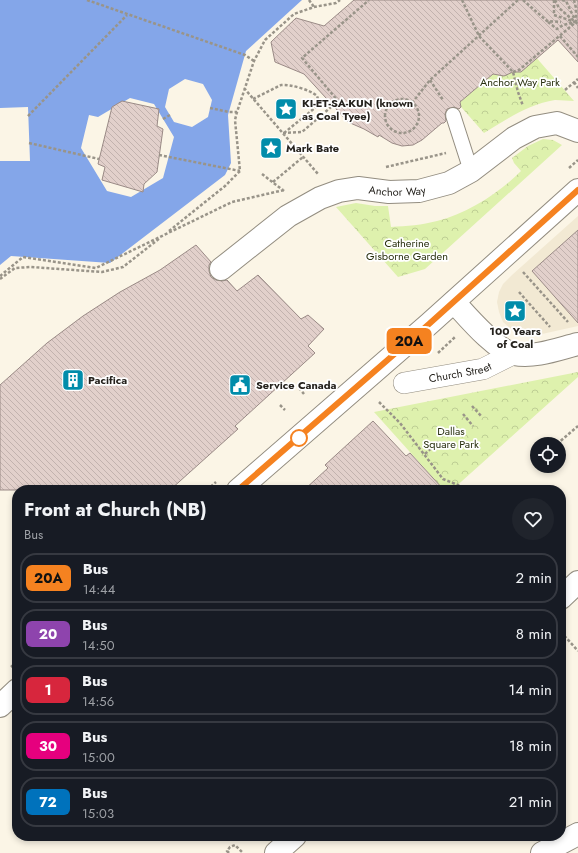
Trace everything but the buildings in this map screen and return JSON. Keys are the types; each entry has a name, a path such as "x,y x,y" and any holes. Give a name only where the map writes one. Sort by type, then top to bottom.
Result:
{"street":[{"name":"Anchor Way","path":"221,269 288,216 320,198 338,191 358,188 389,192 419,191 449,183 471,170 514,138 535,127 557,123 578,131"},
{"path":"244,485 454,302 578,190"},
{"name":"Church Street","path":"454,302 498,347 514,354 534,355 576,336"},
{"name":"Church Street","path":"404,383 483,369 514,354"},
{"path":"566,593 578,582"},
{"path":"0,706 12,695"},
{"path":"566,840 578,834"},
{"path":"276,853 289,841"},
{"path":"542,853 565,841"}],"lane":[{"path":"453,115 471,170"}],"path":[{"path":"87,0 245,55 254,61"},
{"path":"309,0 314,7"},
{"path":"240,171 235,120 244,88 254,61 265,40 294,14 314,7 336,3 340,0"},
{"path":"283,133 302,132 338,100 302,58 369,0"},
{"path":"462,0 479,36 514,74 524,109"},
{"path":"412,103 430,80 518,0"},
{"path":"523,0 557,29 563,25 577,24"},
{"path":"554,0 558,8 577,24"},
{"path":"554,0 554,14 577,24"},
{"path":"562,0 566,1 577,24"},
{"path":"574,0 577,24"},
{"path":"28,116 127,15"},
{"path":"514,74 577,24 578,16"},
{"path":"547,21 561,22"},
{"path":"560,36 578,58"},
{"path":"565,90 578,79"},
{"path":"574,82 578,88"},
{"path":"253,98 276,86 286,84 312,92 317,96 319,102 316,107 283,133"},
{"path":"244,88 317,172"},
{"path":"399,100 412,103 419,112 418,121 415,127 411,131 404,133 399,133 393,130 388,124 386,116 388,107 393,102 399,100"},
{"path":"210,108 237,112"},
{"path":"163,119 170,115"},
{"path":"29,143 99,159"},
{"path":"159,155 240,171"},
{"path":"273,182 303,157"},
{"path":"0,279 15,268 31,267 102,272 123,267 225,186 240,171"},
{"path":"262,174 287,194"},
{"path":"524,272 576,336"},
{"path":"519,292 550,327"},
{"path":"299,388 304,394"},
{"path":"379,402 400,422 444,479 458,485"},
{"path":"280,404 285,410"},
{"path":"472,406 482,418"},
{"path":"463,414 473,426"},
{"path":"565,437 578,426"},
{"path":"425,454 439,441"},
{"path":"566,638 578,651"},
{"path":"229,853 227,851 230,847 235,845 243,853"}],"shaded area":[{"path":"578,216 578,326 542,334 531,335 519,333 503,322 499,312 497,302 499,292 503,284"}],"green space":[{"name":"Anchor Way Park","path":"528,48 574,101 555,100 536,105 501,122 484,133 454,99"},
{"name":"Catherine Gisborne Garden","path":"543,139 553,140 562,145 425,269 398,277 336,207 356,203 375,206 388,206 391,227 409,226 437,221 460,213 503,187 521,171 514,163 512,158 528,146"},
{"name":"Dallas Square Park","path":"578,372 578,377 458,485 440,485 374,412"}],"water":[{"path":"0,0 302,0 246,51 228,115 231,163 225,175 110,263 11,256 0,265"}],"pier":[{"path":"185,79 203,84 212,100 208,117 192,127 174,122 165,107 169,89"},
{"path":"130,98 154,104 174,137 163,178 131,197 107,191 81,148 89,115 98,117"},
{"path":"28,107 30,161 0,161 0,108"}],"bus line":[{"name":"20A","path":"244,485 429,324 578,190"}],"place":[{"name":"KI-ET-SA-KUN (known as Coal Tyee)","path":"286,109"},
{"name":"Mark Bate","path":"271,148"},
{"name":"100 Years of Coal","path":"515,311"},
{"name":"Pacifica","path":"73,380"},
{"name":"Service Canada","path":"240,385"}]}
